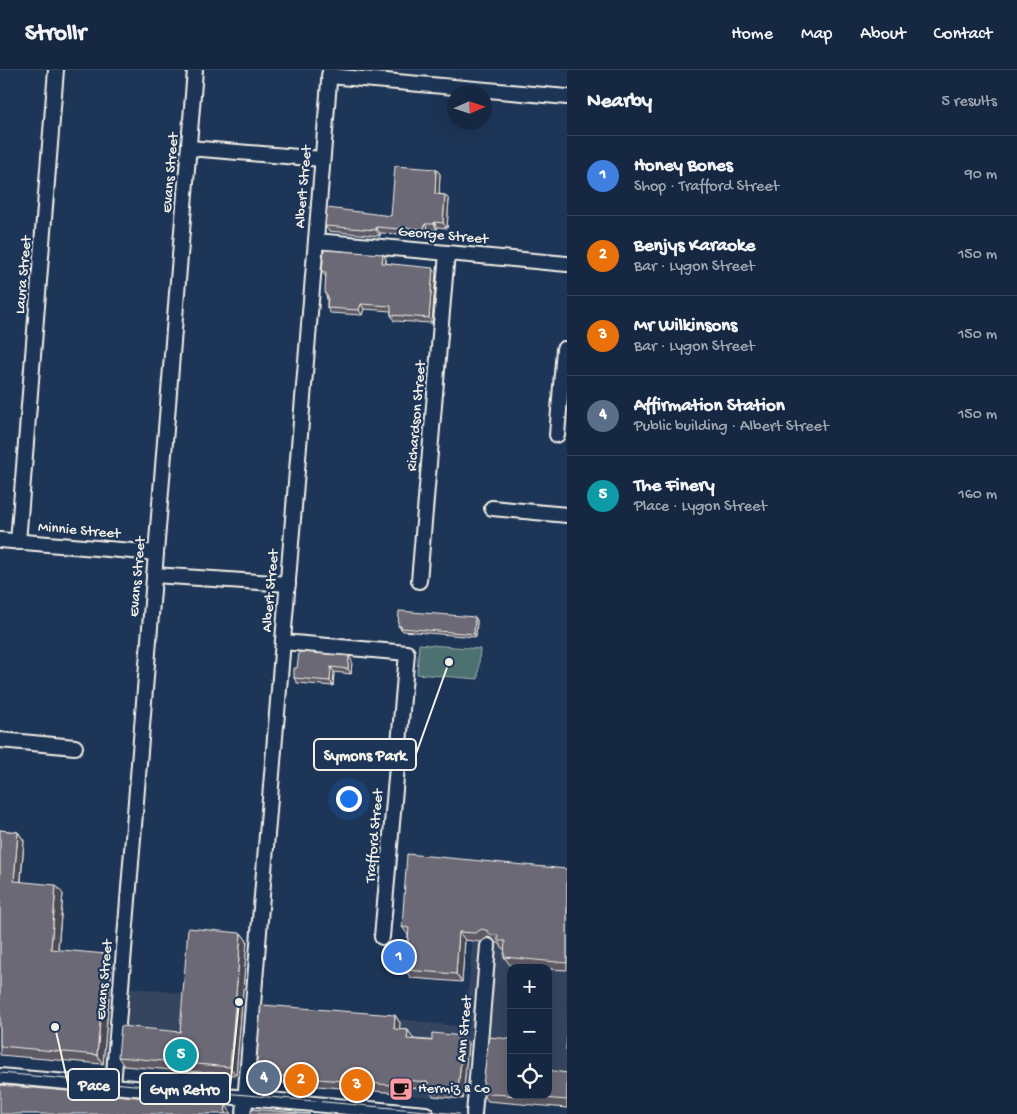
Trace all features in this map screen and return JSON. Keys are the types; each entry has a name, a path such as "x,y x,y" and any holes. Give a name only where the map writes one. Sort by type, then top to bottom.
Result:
{"street":[{"name":"Laura Street","path":"18,542 56,70"},
{"name":"Evans Street","path":"113,1086 195,70"},
{"path":"329,73 567,97"},
{"name":"Albert Street","path":"244,1114 329,73"},
{"path":"189,148 322,159"},
{"name":"George Street","path":"316,241 567,264"},
{"name":"Richardson Street","path":"419,581 447,253"},
{"path":"557,435 565,367 564,349"},
{"path":"492,508 567,515"},
{"name":"Minnie Street","path":"0,540 156,553"},
{"path":"154,575 288,584"},
{"name":"Trafford Street","path":"283,642 407,654 382,937"},
{"path":"0,740 75,747"},
{"name":"Ann Street","path":"474,1114 488,946"},
{"path":"0,1076 426,1114"}],"shaded area":[{"path":"479,869 567,876 567,1109 307,1086 0,1055 0,972 465,1027"}],"green space":[{"path":"419,644 480,649 478,679 417,674"}],"building":[{"path":"395,166 436,169 435,194 445,195 443,223 425,224 424,229 376,227 376,230 325,226 327,208 391,216"},
{"path":"324,250 383,254 382,263 433,268 429,318 391,315 391,306 361,304 359,310 327,308 328,296 326,296 325,291 326,272 322,272"},
{"path":"399,611 475,617 474,634 401,628 401,626 398,626"},
{"path":"299,652 349,656 348,669 331,667 330,681 294,678 294,668 297,668"},
{"path":"0,830 18,832 14,881 56,885 51,949 106,954 97,1055 0,1046"},
{"path":"407,854 567,869 567,963 504,957 505,941 498,941 498,935 490,935 488,931 482,929 475,933 459,932 456,974 405,970 409,928 402,927"},
{"path":"188,928 241,933 230,1067 118,1057 121,1026 180,1032"},
{"path":"261,1005 395,1015 394,1029 408,1030 407,1039 432,1041 432,1033 463,1036 458,1091 428,1089 428,1082 404,1080 404,1086 256,1074"},
{"path":"489,1037 507,1039 507,1095 482,1093"},
{"path":"552,1071 567,1073 567,1100 552,1099"},
{"path":"0,1085 226,1105 225,1114 0,1114"},
{"path":"251,1109 310,1114 251,1114"}],"tram line":[{"path":"0,1073 459,1114"}],"place":[{"name":"Symons Park","path":"449,662"},
{"name":"Honey Bones","path":"399,957"},
{"name":"Gym Retro","path":"239,1002"},
{"name":"Pace","path":"55,1027"},
{"name":"The Finery","path":"181,1055"},
{"name":"Affirmation Station","path":"264,1078"},
{"name":"Benjys Karaoke","path":"301,1080"},
{"name":"Mr Wilkinsons","path":"357,1085"},
{"name":"Hermiz & Co","path":"401,1089"}]}
